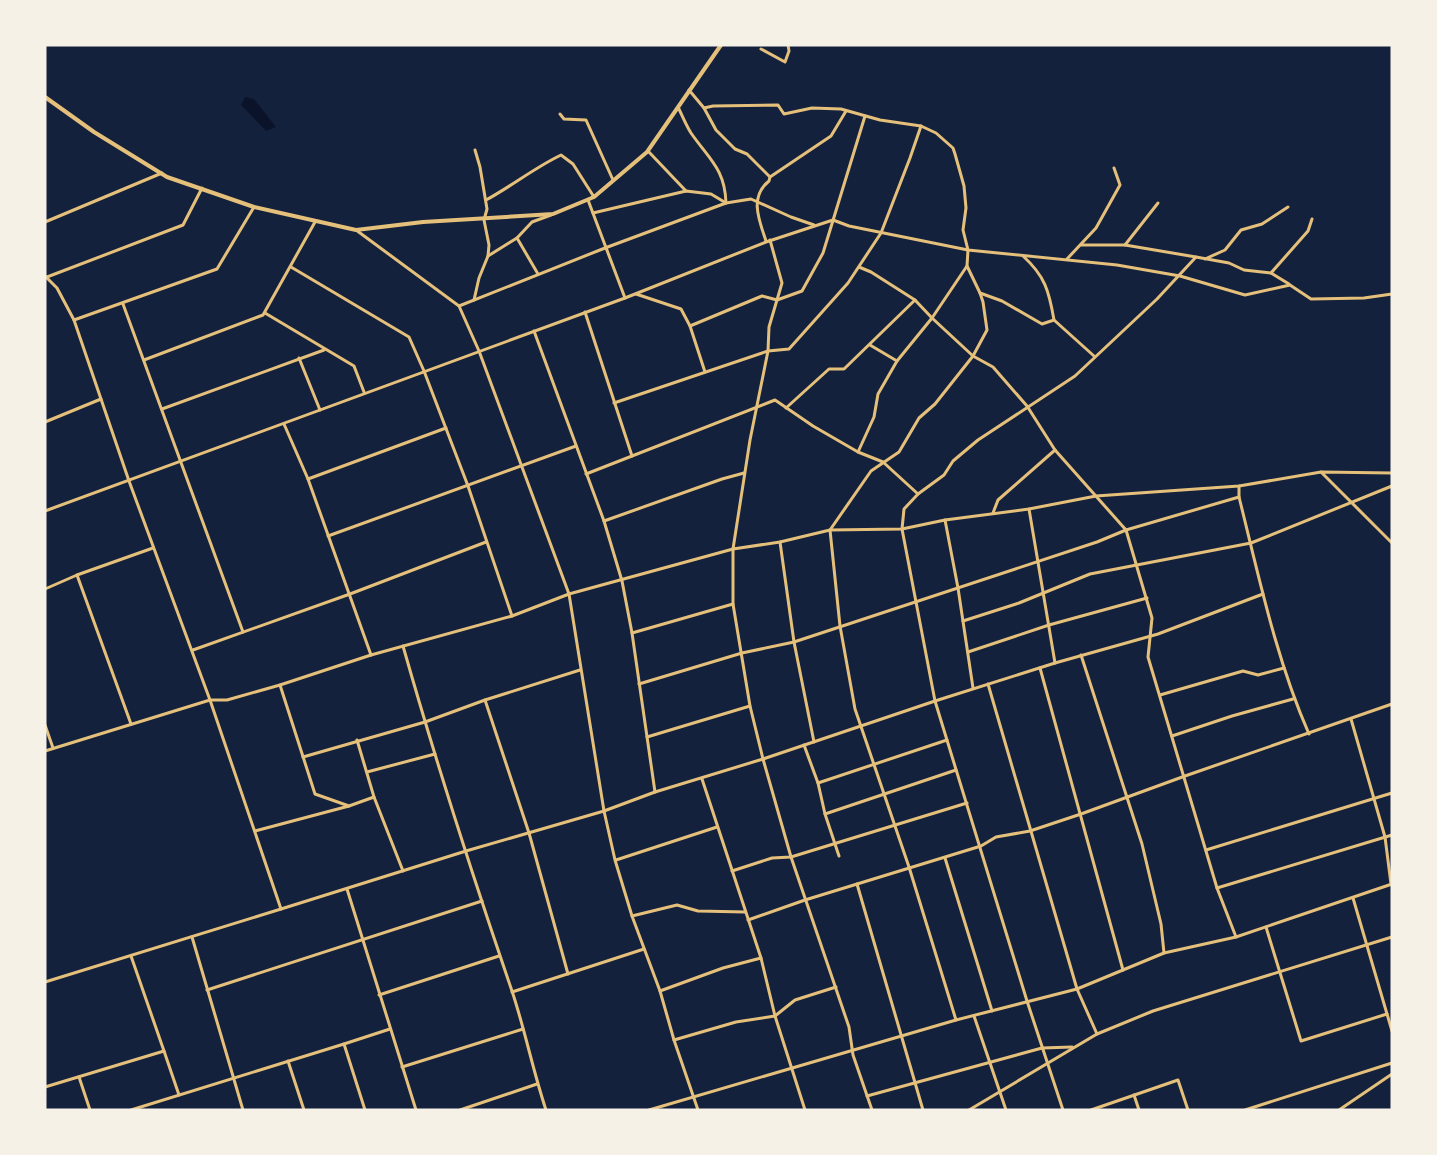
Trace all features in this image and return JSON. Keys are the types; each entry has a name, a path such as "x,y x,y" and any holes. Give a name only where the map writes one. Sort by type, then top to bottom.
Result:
{"street":[{"path":"488,256 517,238 532,222 594,197 648,151 721,45"},
{"path":"761,49 784,62 789,51 788,45"},
{"path":"689,90 704,108 716,130 735,149 747,154 770,177"},
{"path":"45,97 94,132 162,173 254,207 315,222 356,230 423,222 553,214"},
{"path":"704,108 778,105 784,114 812,108 846,111 880,120 921,126 936,133 953,148 964,186 966,208 963,230 968,250 967,266 983,302 987,330 974,356 935,404 919,418 899,452 872,471 830,530 840,626 855,709 909,867 956,1020"},
{"path":"678,107 689,131 717,167 726,186 726,203"},
{"path":"846,111 831,136 770,177 756,202 757,215 782,283 769,327 768,351 744,473 733,549 734,604 750,706 763,759 791,857 849,1027 852,1051 872,1110"},
{"path":"560,114 564,119 586,120 613,180"},
{"path":"690,326 762,296 777,300 802,291 824,253 865,116"},
{"path":"614,403 768,351 789,349 848,283 881,233 921,126"},
{"path":"474,300 479,278 488,256 489,245 484,220 487,209 475,150"},
{"path":"648,151 686,192"},
{"path":"485,201 521,177 561,155 573,164 594,197"},
{"path":"1066,259 1096,228 1120,185 1114,168"},
{"path":"45,222 162,173"},
{"path":"202,188 183,225 46,277 57,288 74,320 129,481 210,700 281,909"},
{"path":"592,213 686,192 711,194 726,203"},
{"path":"459,306 726,203 752,199 816,225"},
{"path":"588,200 625,298"},
{"path":"1125,245 1158,203"},
{"path":"74,320 217,269 254,207"},
{"path":"1204,259 1225,250 1241,230 1262,224 1288,207"},
{"path":"1271,273 1308,231 1311,219"},
{"path":"45,511 625,298 768,241 833,220 849,226 968,250 1066,259 1180,276 1245,295 1290,285"},
{"path":"144,360 263,315 315,222"},
{"path":"356,230 459,306 478,351 569,594 604,811 615,860 698,1110"},
{"path":"517,238 538,274"},
{"path":"1081,245 1125,245 1229,263 1244,270 1271,273 1311,299 1364,298 1392,294"},
{"path":"1022,255 1036,268 1048,289 1054,320 1094,356"},
{"path":"1063,1110 1027,1001 935,700 902,529 904,509 918,494 944,475 953,460 978,440 1075,376 1180,276 1196,257"},
{"path":"858,452 874,417 878,394 897,361 932,318 967,266"},
{"path":"291,267 409,337 468,486 512,616"},
{"path":"859,267 915,300 974,356 993,368 1027,406 1055,450 1126,530 1152,618 1148,657 1217,888 1236,938"},
{"path":"980,293 1002,301 1042,324 1054,320"},
{"path":"635,294 681,309 690,326 705,372"},
{"path":"786,408 829,369 844,369 915,300"},
{"path":"123,304 243,632"},
{"path":"585,312 632,456"},
{"path":"265,313 354,366 364,392"},
{"path":"534,331 604,521 622,581 632,633 655,792"},
{"path":"870,345 897,361"},
{"path":"162,409 324,350"},
{"path":"299,358 320,410"},
{"path":"45,422 101,399"},
{"path":"586,474 775,400 813,426 858,452 884,462 918,494"},
{"path":"284,423 308,479 372,655"},
{"path":"308,479 446,428"},
{"path":"328,536 576,446"},
{"path":"993,513 999,500 1055,450"},
{"path":"45,751 210,700 227,700 372,655 512,616 569,594 733,549 780,542 830,530 902,529 1096,496 1239,486 1321,472 1392,473"},
{"path":"1321,472 1392,543"},
{"path":"604,521 744,473"},
{"path":"1239,486 1239,497 1284,669 1293,699 1309,734"},
{"path":"963,621 1019,603 1090,574 1251,543 1392,486"},
{"path":"639,684 742,653 794,642 1097,542 1126,530 1239,497"},
{"path":"1029,508 1055,663"},
{"path":"945,520 974,688"},
{"path":"192,650 350,594 486,542"},
{"path":"780,542 794,642 814,742"},
{"path":"45,589 153,548"},
{"path":"77,575 131,724"},
{"path":"45,982 466,850 604,811 935,700 1149,636 1263,594"},
{"path":"968,652 1049,625 1147,598"},
{"path":"632,633 734,604"},
{"path":"403,646 435,754 512,992 546,1110"},
{"path":"1081,655 1142,844 1161,924 1164,952"},
{"path":"1040,668 1123,970"},
{"path":"1160,695 1244,671 1258,675 1284,669"},
{"path":"303,757 425,722 580,670"},
{"path":"988,684 1077,989 1097,1034"},
{"path":"280,685 315,794 350,806"},
{"path":"1172,736 1293,699"},
{"path":"485,700 529,833 568,974"},
{"path":"748,921 805,900 981,846 996,837 1030,831 1126,799 1185,776 1392,704"},
{"path":"647,737 750,706"},
{"path":"649,1110 956,1020 1077,989 1164,952 1236,938 1392,884 1385,837 1352,719"},
{"path":"45,724 53,748"},
{"path":"357,740 374,797 403,871"},
{"path":"818,783 947,741"},
{"path":"804,745 818,783 825,814 839,856"},
{"path":"367,772 435,754"},
{"path":"825,814 956,770"},
{"path":"702,779 760,958 775,1016 805,1110"},
{"path":"1206,850 1392,793"},
{"path":"255,831 350,806 374,797"},
{"path":"732,872 772,858 791,857 836,844 966,803"},
{"path":"615,860 717,827"},
{"path":"1217,888 1392,836"},
{"path":"945,857 992,1011"},
{"path":"857,884 923,1110"},
{"path":"347,889 416,1110"},
{"path":"1353,898 1392,1031"},
{"path":"207,990 482,901"},
{"path":"632,916 677,905 698,911 745,912"},
{"path":"1266,927 1302,1041 1387,1014"},
{"path":"192,937 243,1110"},
{"path":"969,1110 1097,1034 1153,1011 1392,937"},
{"path":"512,992 644,949"},
{"path":"131,956 179,1095"},
{"path":"379,995 499,956"},
{"path":"660,991 723,968 760,958"},
{"path":"674,1040 736,1022 775,1016 795,1000 836,987"},
{"path":"974,1016 1006,1110"},
{"path":"131,1110 390,1029"},
{"path":"402,1067 523,1029"},
{"path":"345,1044 364,1110"},
{"path":"867,1096 1042,1048 1074,1047"},
{"path":"45,1087 164,1051"},
{"path":"288,1061 304,1110"},
{"path":"1245,1110 1392,1063"},
{"path":"1339,1110 1392,1074"},
{"path":"80,1077 90,1110"},
{"path":"1091,1110 1178,1080 1188,1110"},
{"path":"460,1110 537,1084"},
{"path":"1134,1095 1139,1110"}],"water":[{"path":"245,97 254,99 276,127 266,131 241,105"}]}
